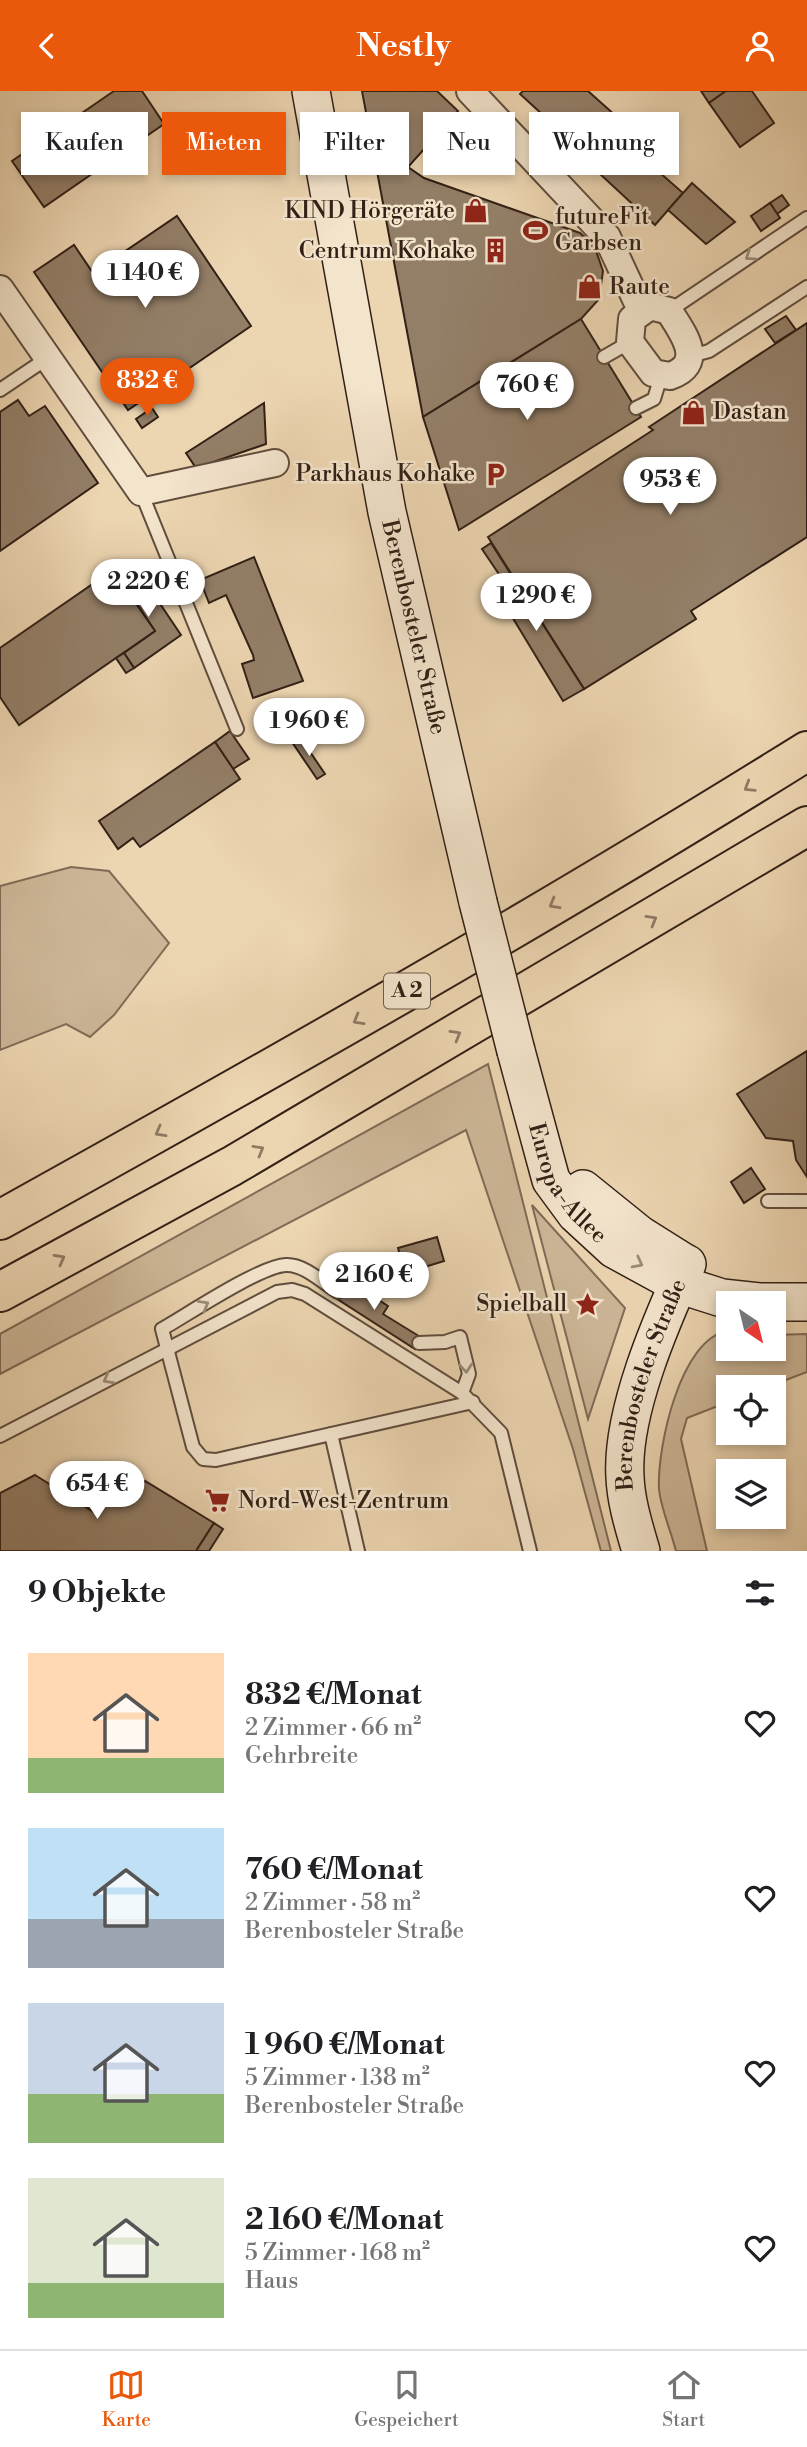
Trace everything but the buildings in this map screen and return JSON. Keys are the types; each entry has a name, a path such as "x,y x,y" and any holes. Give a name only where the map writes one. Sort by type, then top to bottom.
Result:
{"highway":[{"name":"A 2","path":"0,1220 285,1062 651,848 807,751"},
{"path":"0,1292 232,1166 807,826"}],"street":[{"path":"470,91 602,231 614,248 641,310"},
{"name":"Berenbosteler Straße","path":"317,98 387,512 478,902 540,1137"},
{"path":"0,289 141,492 275,463"},
{"path":"660,306 669,311 690,343 691,356 676,374 661,376 648,369 630,342 630,324 641,310 660,306"},
{"name":"Europa-Allee","path":"540,1137 551,1180 576,1214 614,1249 682,1274 723,1298 759,1303 807,1302"},
{"name":"Berenbosteler Straße","path":"641,1551 625,1476 626,1440 645,1370 682,1274"},
{"name":"Europa-Allee","path":"682,1274 764,1286 807,1284"}],"lane":[{"path":"669,311 807,218"},
{"path":"691,356 709,351 807,287"},
{"path":"604,357 630,342"},
{"path":"0,390 49,356"},
{"path":"636,408 654,399 661,376"},
{"path":"141,492 237,729"},
{"path":"768,1201 807,1201"},
{"path":"338,1292 305,1270 286,1265 264,1272 162,1329 193,1447 203,1459 216,1460 331,1434 468,1397"},
{"path":"0,1436 277,1292 292,1290 305,1294 468,1397 501,1433 530,1551"},
{"path":"419,1343 445,1342 460,1337 469,1374 468,1397"},
{"path":"331,1434 358,1551"}],"shaded area":[{"path":"71,867 109,871 169,943 114,1015 90,1037 66,1024 0,1050 0,886"},
{"path":"488,1064 611,1551 601,1551 573,1449 466,1130 0,1374 0,1334"},
{"path":"532,1205 625,1308 588,1419"},
{"path":"807,1334 807,1372 786,1380 786,1375 716,1375 716,1407 687,1418 681,1439 707,1551 676,1551 659,1489 662,1448 667,1423 685,1373 697,1353 716,1336 716,1361 786,1361 786,1335"}],"place":[{"name":"KIND Hörgeräte","path":"475,211"},
{"name":"futureFit Garbsen","path":"535,230"},
{"name":"Centrum Kohake","path":"495,251"},
{"name":"Raute","path":"589,287"},
{"name":"Dastan","path":"693,412"},
{"name":"Parkhaus Kohake","path":"495,474"},
{"name":"Spielball","path":"587,1304"},
{"name":"Nord-West-Zentrum","path":"218,1501"}]}
